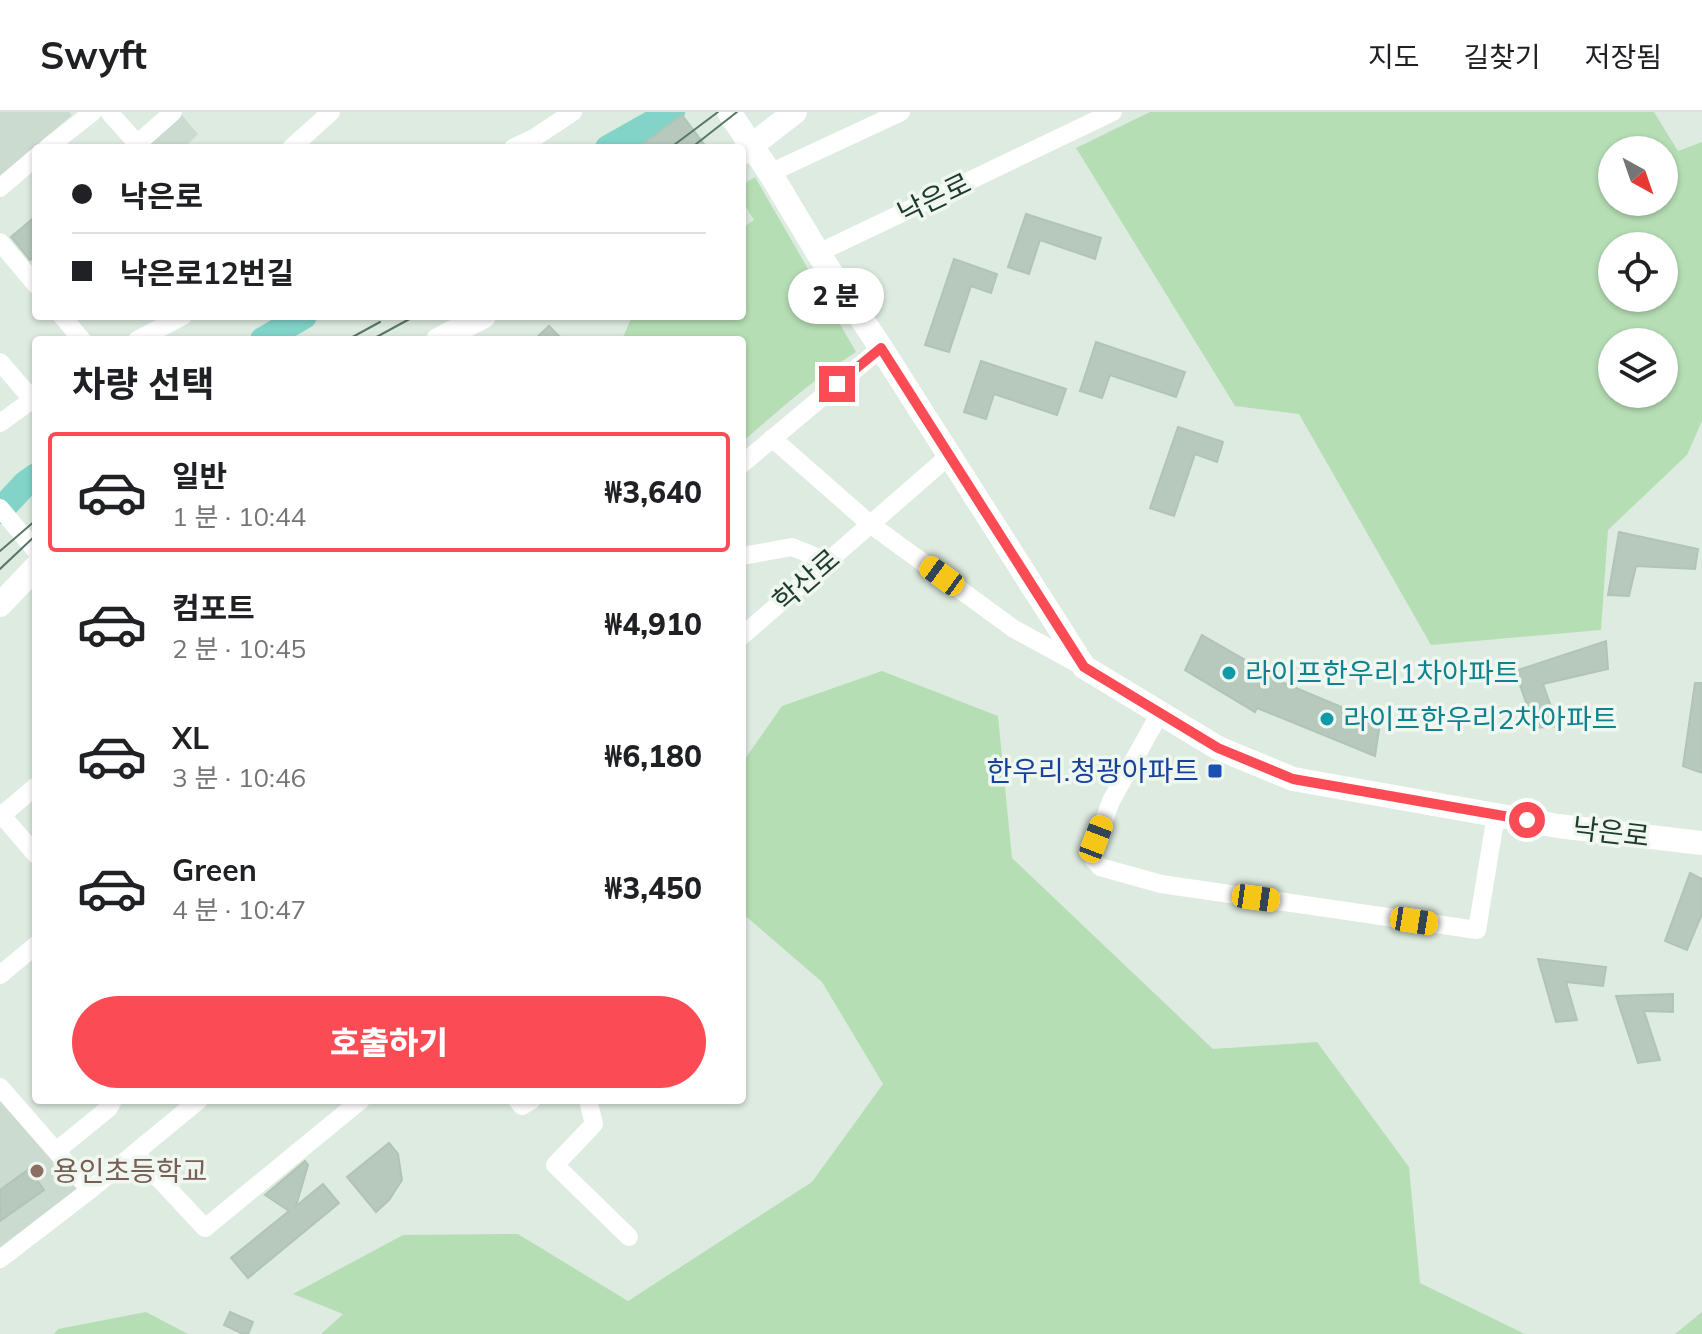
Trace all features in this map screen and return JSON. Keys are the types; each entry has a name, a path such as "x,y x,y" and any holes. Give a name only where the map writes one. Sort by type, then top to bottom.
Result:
{"main road":[{"name":"낙은로","path":"729,112 745,144"},
{"path":"747,149 795,112"},
{"name":"낙은로","path":"747,149 770,173 818,253 1084,667 1218,748 1293,779 1558,826 1702,843"},
{"path":"446,336 476,320"},
{"path":"0,605 32,571"}],"street":[{"path":"52,144 93,112"},
{"path":"109,112 137,144"},
{"path":"141,144 173,112"},
{"path":"295,144 331,112"},
{"path":"521,144 573,112"},
{"path":"770,173 901,112"},
{"name":"낙은로","path":"818,253 1113,112"},
{"path":"0,188 32,160"},
{"path":"0,242 32,280"},
{"path":"65,320 79,336"},
{"path":"144,336 173,320"},
{"path":"746,461 881,348"},
{"path":"0,362 32,396"},
{"path":"0,423 32,399"},
{"path":"772,438 870,524 1014,629 1084,667"},
{"name":"학산로","path":"746,632 950,455"},
{"path":"0,508 32,546"},
{"path":"746,555 792,547 827,561"},
{"path":"1160,713 1111,801 1093,851 1094,860 1100,867 1161,884 1477,930 1496,815"},
{"path":"32,789 1,815 32,850"},
{"path":"0,975 32,948"},
{"path":"0,1087 90,1190"},
{"path":"56,1151 111,1104"},
{"path":"0,1259 194,1104"},
{"path":"135,1153 205,1228 356,1104"},
{"path":"589,1104 594,1124 555,1165 629,1237"}],"shaded area":[{"path":"0,112 69,112 72,115 38,144 32,144 32,149 0,176"},
{"path":"180,113 198,134 188,144 143,143"},
{"name":"용인초등학교","path":"0,1087 90,1190 0,1259"}],"green space":[{"path":"1150,112 1654,112 1669,136 1598,136 1598,216 1678,216 1678,151 1702,142 1702,421 1687,455 1608,530 1601,630 1431,645 1299,414 1235,406 1076,148"},
{"path":"755,177 856,352 812,383 746,439 746,336 624,336 630,320 746,320 746,225 754,220 746,207 746,183"},
{"path":"882,671 998,716 1012,858 1213,1049 1317,1042 1409,1167 1420,1283 1525,1334 321,1334 343,1314 293,1294 403,1235 518,1234 628,1301 812,1182 883,1084 822,982 746,916 746,757 782,706"},
{"path":"146,1312 188,1334 54,1334 58,1329"},
{"path":"1702,1312 1702,1334 1675,1334"}],"building":[{"path":"682,115 704,144 643,144"},
{"path":"1026,214 1101,238 1095,259 1040,240 1029,274 1008,267"},
{"path":"32,219 32,258 30,260 11,237"},
{"path":"954,259 997,274 991,293 971,286 949,352 925,345"},
{"path":"549,326 559,336 538,336"},
{"path":"1096,342 1185,372 1176,397 1110,375 1102,398 1080,391"},
{"path":"981,361 1066,389 1057,415 994,394 986,419 964,412"},
{"path":"1178,427 1223,442 1217,462 1195,454 1174,516 1150,508"},
{"path":"1619,532 1698,549 1695,569 1636,566 1629,596 1608,595"},
{"path":"1202,635 1272,678 1380,723 1375,756 1257,708 1255,712 1185,670"},
{"path":"1606,641 1608,669 1543,684 1558,726 1535,728 1515,671"},
{"path":"1695,683 1702,683 1702,773 1683,766"},
{"path":"1690,873 1702,879 1702,914 1687,950 1665,941"},
{"path":"1538,959 1606,967 1603,986 1566,982 1577,1020 1556,1022"},
{"path":"1673,994 1673,1012 1644,1011 1660,1060 1638,1063 1616,996"},
{"path":"389,1143 398,1154 402,1180 389,1200 376,1212 347,1177"},
{"path":"305,1161 308,1165 296,1206 323,1184 339,1203 248,1278 231,1258 289,1211 265,1195"},
{"path":"29,1169 44,1190 0,1221 0,1190"},
{"path":"230,1312 253,1322 248,1334 224,1325"}],"waterway":[{"path":"615,144 672,112"},
{"path":"270,336 297,320"},
{"path":"0,511 32,479"}],"tram line":[{"path":"675,144 718,112"},
{"path":"696,144 737,112"},
{"path":"378,336 408,320"},
{"path":"354,336 380,322"},
{"path":"0,551 32,523"},
{"path":"0,569 32,539"}],"place":[{"name":"라이프한우리1차아파트","path":"1229,673"},
{"name":"라이프한우리2차아파트","path":"1327,719"},
{"name":"한우리.청광아파트","path":"1215,771"},
{"name":"용인초등학교","path":"37,1171"}],"route":[{"path":"837,384 881,348 1084,667 1218,748 1293,779 1527,820"}]}
